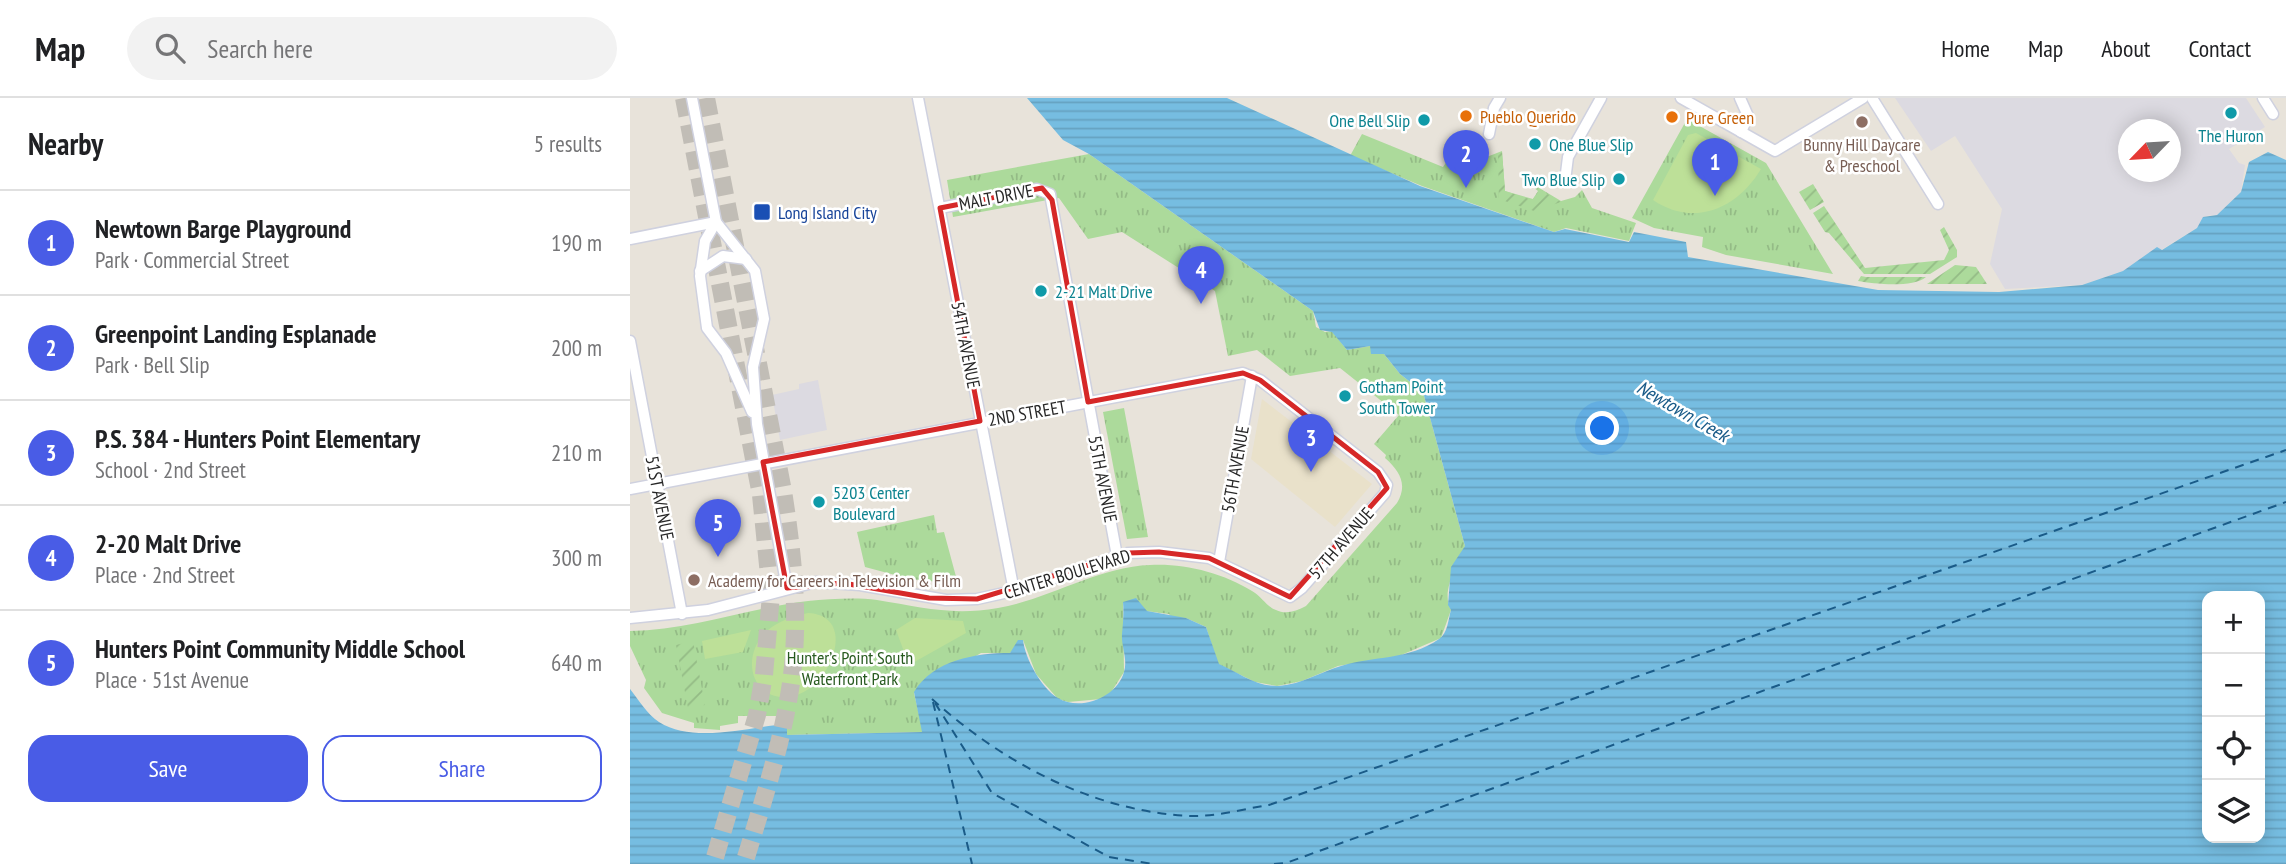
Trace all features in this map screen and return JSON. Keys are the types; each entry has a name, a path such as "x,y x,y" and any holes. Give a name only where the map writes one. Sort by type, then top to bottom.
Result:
{"street":[{"path":"692,98 716,222 755,271 764,319 753,367 757,424 787,588"},
{"name":"54TH AVENUE","path":"918,98 1014,591"},
{"path":"1489,134 1494,108 1500,98"},
{"path":"1565,181 1567,157 1601,98"},
{"path":"1681,98 1775,151 1863,98"},
{"path":"1740,98 1748,116 1741,132"},
{"path":"1872,98 1938,204"},
{"path":"2263,98 2273,114"},
{"name":"MALT DRIVE","path":"940,208 1037,188 1050,194 1088,402"},
{"path":"630,239 716,222"},
{"path":"716,222 705,241 700,271 708,331 729,359 757,424"},
{"path":"700,271 723,256 747,259"},
{"name":"51ST AVENUE","path":"630,341 682,614"},
{"name":"2ND STREET","path":"630,489 1242,373 1252,376"},
{"name":"57TH AVENUE","path":"1252,376 1378,472 1387,485 1385,493 1302,588 1290,597"},
{"name":"56TH AVENUE","path":"1219,562 1252,376"},
{"name":"55TH AVENUE","path":"1088,402 1117,556"},
{"name":"CENTER BOULEVARD","path":"630,618 682,614 739,603 816,582 852,584 946,600 977,599 1014,591 1117,556 1159,552 1219,562 1290,597"}],"highlighted area":[{"path":"1042,188 1052,200 1088,402 1243,373 1260,380 1378,472 1387,488 1290,597 1209,558 1159,552 1128,553 977,599 929,598 843,583 787,588 763,462 980,421 940,208"}],"shaded area":[{"path":"1895,98 2246,98 2265,127 2229,149 2239,163 2245,165 2241,192 2217,215 2206,216 2197,228 2161,250 2157,248 2123,271 2082,285 2005,289 1990,264 2002,209 1955,136 1931,151"},
{"path":"818,380 827,430 780,440 772,395 799,389 799,384"},
{"path":"1262,399 1372,484 1335,527 1251,459"}],"green space":[{"path":"1687,119 1766,163 1833,274 1726,255 1702,247 1703,237 1654,228 1632,218"},
{"path":"1696,133 1761,169 1740,194 1714,210 1699,213 1668,208 1653,200 1688,135"},
{"path":"1362,134 1443,167 1460,142 1484,158 1502,151 1505,191 1533,199 1538,191 1533,187 1536,186 1561,201 1575,197 1582,190 1592,208 1636,223 1629,241 1566,228 1554,232 1422,186 1350,156"},
{"path":"1502,152 1505,191 1532,200 1539,191 1536,187 1561,202 1534,211 1499,199 1498,154"},
{"name":"Hunter’s Point South Waterfront Park","path":"1089,154 1313,311 1316,327 1325,332 1332,331 1347,350 1370,346 1376,354 1384,354 1400,374 1423,392 1465,546 1449,586 1448,602 1451,610 1441,638 1399,656 1338,666 1302,681 1277,686 1255,682 1218,664 1206,627 1186,618 1172,618 1169,614 1146,611 1123,602 1124,672 1110,694 1101,699 1068,702 1058,699 1036,674 1023,640 1010,653 981,653 914,693 923,732 787,735 786,716 738,716 738,723 720,726 720,730 694,728 694,723 662,713 644,688 646,680 630,646 630,631 675,627 786,604 834,599 869,599 951,611 998,608 1036,598 1111,571 1150,565 1176,566 1216,574 1252,591 1273,609 1291,612 1306,606 1397,503 1402,490 1401,479 1385,458 1386,455 1374,444 1399,415 1340,368 1290,376 1257,350 1228,356 1215,291 1122,232 1088,239 1059,198 953,217 947,180"},
{"path":"1813,184 1824,202 1810,210 1799,192"},
{"path":"1824,206 1865,268 1944,260 1949,250 1940,230 1944,227 1957,250 1957,257 1930,274 1864,274 1829,233 1825,232 1813,213"},
{"path":"1955,265 1976,267 1987,284 1927,284"},
{"path":"1861,276 1926,277 1912,283 1893,284 1858,281"},
{"path":"1124,408 1148,537 1127,539 1103,412"},
{"path":"934,515 937,533 944,532 958,584 910,579 865,567 857,532"},
{"path":"808,613 825,618 834,629 835,644 831,661 821,677 808,689 792,697 775,696 765,691 754,676 752,666 756,647 772,627 786,619"},
{"path":"915,618 963,621 966,633 909,665 896,630"},
{"path":"751,630 743,652 705,659 702,641"},
{"path":"693,641 705,705 688,708 676,645"}],"water":[{"name":"Newtown Creek","path":"1027,98 1227,98 1420,186 1554,232 1565,229 1629,242 1634,232 1686,242 1688,257 1878,290 1999,292 2082,285 2123,271 2157,247 2162,250 2197,228 2203,217 2217,215 2241,192 2249,162 2268,152 2286,160 2286,864 630,864 630,689 659,722 688,732 722,732 787,724 787,735 922,732 914,692 922,681 932,672 956,661 1010,653 1018,640 1023,640 1030,664 1040,680 1058,698 1067,702 1087,703 1106,695 1120,681 1125,667 1122,639 1123,602 1136,598 1147,611 1186,618 1206,627 1219,664 1255,682 1271,686 1295,683 1353,663 1416,651 1439,639 1444,633 1451,610 1448,605 1451,567 1465,546 1423,392 1400,374 1384,354 1371,354 1370,346 1347,350 1332,332 1320,330 1313,311 1089,154 1063,140"}],"ferry route":[{"path":"932,699 959,722 1019,763 1051,780 1118,805 1189,816 1269,805 2286,450"},
{"path":"1274,864 1286,863 2286,502"},
{"path":"933,702 972,864"},
{"path":"935,703 992,793 1109,857 1153,864"}],"tunnel":[{"path":"684,98 761,495 771,595 764,675 757,715 713,864"},
{"path":"706,98 783,491 794,587 794,659 787,706 771,774 744,864"}],"place":[{"name":"The Huron","path":"2231,113"},
{"name":"Pueblo Querido","path":"1466,116"},
{"name":"Pure Green","path":"1672,117"},
{"name":"One Bell Slip","path":"1424,120"},
{"name":"Bunny Hill Daycare & Preschool","path":"1862,122"},
{"name":"One Blue Slip","path":"1535,144"},
{"name":"Two Blue Slip","path":"1619,179"},
{"name":"Greenpoint Landing Esplanade","path":"1466,188"},
{"name":"Newtown Barge Playground","path":"1715,196"},
{"name":"Long Island City","path":"762,212"},
{"name":"2-21 Malt Drive","path":"1041,291"},
{"name":"2-20 Malt Drive","path":"1201,304"},
{"name":"Gotham Point South Tower","path":"1345,396"},
{"name":"P.S. 384 - Hunters Point Elementary","path":"1311,472"},
{"name":"5203 Center Boulevard","path":"819,502"},
{"name":"Hunters Point Community Middle School","path":"718,557"},
{"name":"Academy for Careers in Television & Film","path":"694,580"}]}
